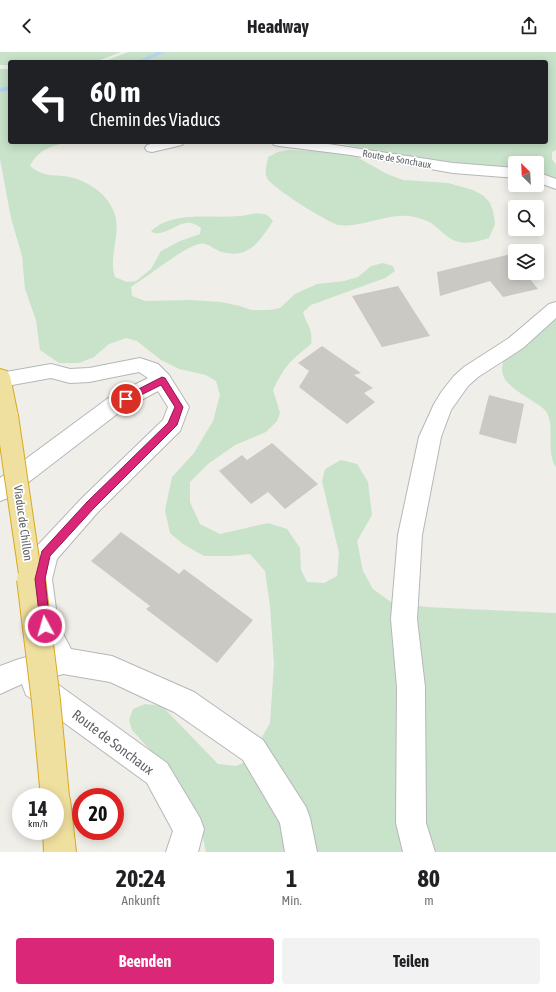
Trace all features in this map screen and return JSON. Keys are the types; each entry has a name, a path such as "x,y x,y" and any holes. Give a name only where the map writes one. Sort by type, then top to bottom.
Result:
{"highway":[{"name":"Viaduc de Chillon","path":"0,378 19,490 32,586 54,788"},
{"name":"Viaduc de Chillon","path":"59,840 60,852"}],"street":[{"path":"152,148 169,144"},
{"name":"Route de Sonchaux","path":"295,144 351,151 454,168 508,172"},
{"path":"544,180 556,184"},
{"path":"419,852 411,823 411,687 404,619 410,535 430,437 441,410 449,396 461,381 471,372 516,343 556,308"},
{"path":"0,378 51,371 70,376 89,375 140,366 151,370 162,380 179,407 172,425 90,505 46,554 40,579 45,626 63,661"},
{"path":"0,491 114,405 162,380"},
{"path":"9,676 63,661 112,669 177,699 253,750 295,818 301,852"},
{"name":"Route de Sonchaux","path":"9,676 157,773 189,829 182,852"}],"green space":[{"path":"0,52 121,52 100,60 8,60 8,65 0,65"},
{"path":"128,52 556,52 556,150 552,152 552,159 556,165 556,180 544,177 544,156 508,156 508,170 433,162 342,144 548,144 548,60 108,60"},
{"path":"0,69 8,69 8,144 61,144 46,149 37,156 30,166 45,174 70,177 85,182 98,190 108,201 115,215 117,230 113,269 115,277 127,282 136,281 151,269 161,251 180,241 200,234 201,228 195,224 189,223 161,233 154,233 151,231 160,224 182,218 228,217 257,213 269,216 273,221 263,236 252,248 245,251 229,253 219,251 207,245 199,244 184,251 131,287 132,296 145,301 190,300 221,302 251,310 269,310 280,308 295,294 317,284 344,281 358,277 371,266 383,263 393,266 395,271 385,278 311,305 303,312 311,334 311,344 289,364 273,390 280,413 277,421 266,432 235,445 208,464 190,482 190,502 200,524 220,534 268,523 287,529 300,548 301,570 307,582 324,583 337,576 339,553 322,481 325,469 341,460 357,464 368,482 372,515 357,541 363,571 373,589 391,602 426,607 556,613 556,852 206,852 201,829 180,783 132,730 129,720 133,709 145,704 162,706 218,764 236,766 249,760 270,723 274,664 270,606 265,571 250,554 204,556 183,544 170,533 165,510 172,477 194,453 213,421 220,395 216,381 206,375 179,369 161,360 137,341 126,338 109,344 94,357 79,363 59,363 40,350 36,320 25,289 22,256 11,218 0,159"},
{"path":"289,150 334,152 357,157 387,174 403,180 448,183 473,190 484,196 490,203 495,224 489,238 466,243 455,241 431,223 411,216 391,217 356,225 339,225 333,223 278,189 267,178 266,171 268,157 278,152"},
{"path":"556,314 556,467 551,454 550,424 546,411 508,383 504,377 502,366 504,358"}],"building":[{"path":"508,255 508,280 531,280 538,289 503,297 490,281 440,296 437,272"},
{"path":"398,286 430,336 382,347 352,296"},
{"path":"322,346 361,373 354,375 373,388 364,393 375,402 347,424 299,387 309,371 298,363"},
{"path":"489,395 524,404 516,444 479,434"},
{"path":"272,443 318,484 285,509 268,492 251,504 219,471 242,455 247,460"},
{"path":"121,532 179,574 184,569 253,620 217,663 146,609 150,606 91,561"}],"waterway":[{"path":"143,60 162,52"},
{"path":"0,90 8,88"}],"route":[{"path":"45,626 40,579 46,554 90,505 172,425 179,407 162,380 126,399"}]}
